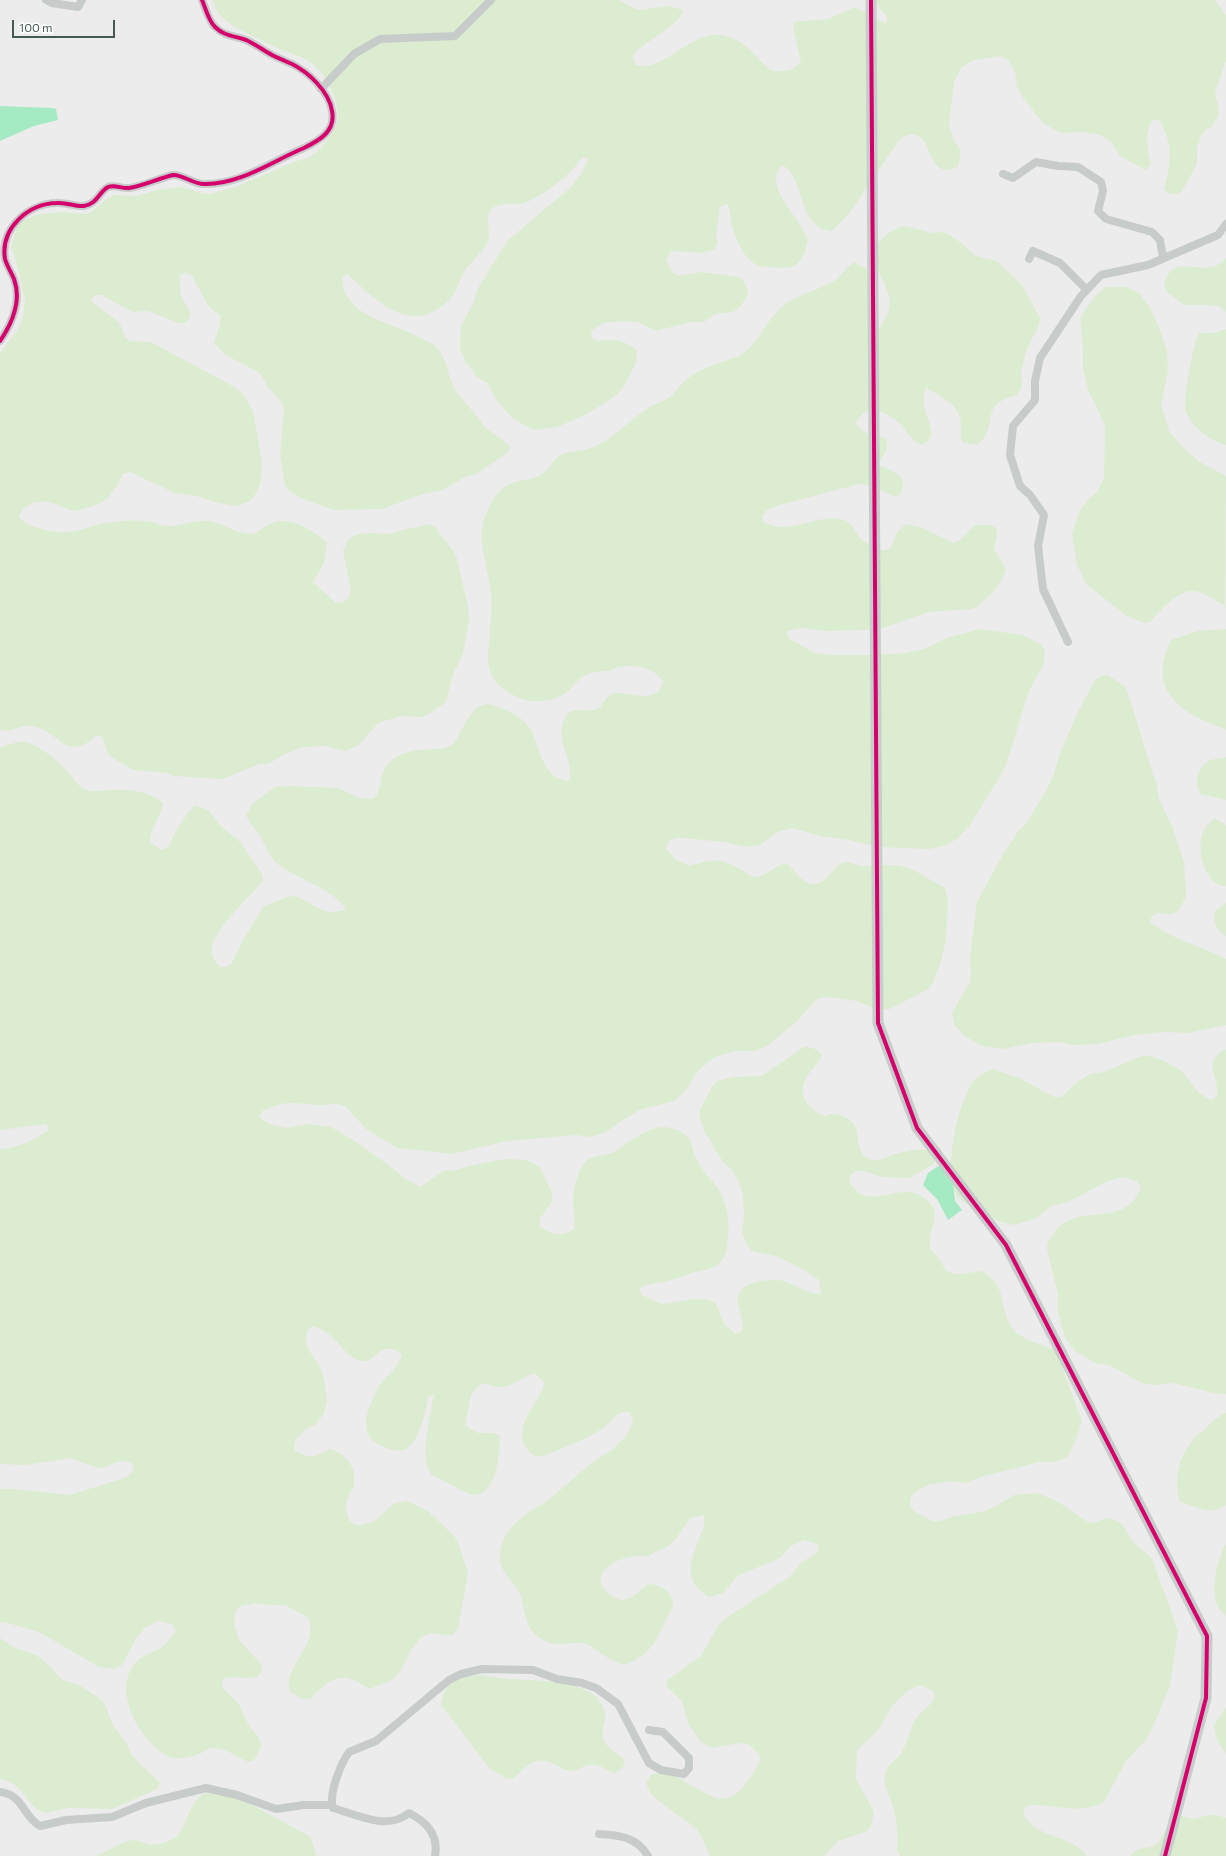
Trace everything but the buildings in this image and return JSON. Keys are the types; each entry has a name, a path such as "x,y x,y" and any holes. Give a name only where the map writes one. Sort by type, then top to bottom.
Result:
{"street":[{"path":"46,0 52,3 78,8 82,0"},
{"path":"0,341 8,328 18,303 18,292 5,259 4,251 6,238 11,226 23,213 56,203 83,206 91,204 107,188 113,186 129,188 173,175 178,175 194,183 217,184 253,171 317,142 325,135 333,122 332,106 313,80 293,64 244,39 226,35 214,27 202,0"},
{"path":"321,89 354,54 380,39 455,36 491,0"},
{"path":"871,0 878,1024 917,1128 1006,1245 1207,1636 1206,1698 1165,1856"},
{"path":"1003,174 1013,178 1036,162 1058,166 1078,167 1101,182 1103,190 1098,211 1106,219 1152,232 1160,240 1163,258"},
{"path":"1068,642 1043,590 1038,546 1044,515 1030,495 1020,486 1010,455 1013,426 1035,400 1036,381 1040,358 1055,334 1087,290 1101,274 1148,265 1218,235 1226,224"},
{"path":"1028,259 1033,251 1060,264 1087,290"},
{"path":"435,1856 437,1846 430,1827 409,1813 402,1819 381,1823 333,1808 331,1802 339,1771 349,1752 376,1741 449,1680 461,1674 482,1669 533,1670 557,1679 582,1683 596,1688 618,1704 649,1763 661,1770 684,1774 689,1768 689,1758 663,1732 649,1730"},
{"path":"0,1792 7,1793 19,1801 34,1823 40,1826 66,1820 112,1817 146,1803 206,1788 237,1795 276,1809 304,1805 332,1805"},
{"path":"599,1834 621,1835 643,1848 648,1856"}],"shaded area":[{"path":"212,0 618,0 638,10 668,6 683,10 681,16 676,22 636,51 633,58 636,65 648,65 659,62 694,42 706,37 719,35 739,41 772,71 784,71 794,68 801,62 794,32 794,22 828,19 855,7 886,24 887,17 878,6 876,0 1215,0 1226,15 1226,61 1215,93 1219,110 1218,116 1211,128 1207,128 1202,134 1197,148 1197,164 1182,191 1176,194 1169,194 1164,189 1170,154 1167,137 1159,120 1153,120 1148,130 1147,142 1151,164 1146,170 1121,157 1112,143 1100,135 1083,132 1060,133 1042,122 1021,95 1017,87 1015,72 1008,60 1002,56 974,60 962,67 954,82 949,123 953,138 961,151 958,166 946,170 939,167 933,160 925,142 919,136 911,135 899,140 849,214 832,231 821,228 813,222 807,213 790,171 782,165 776,178 777,186 784,201 808,240 801,260 794,266 782,268 763,267 754,263 741,249 738,243 733,230 730,211 727,204 720,207 716,236 718,243 715,249 700,253 677,251 671,252 666,259 672,272 679,276 701,272 738,277 744,281 748,295 740,307 733,312 715,314 704,322 690,322 656,331 637,322 623,321 603,323 591,331 592,338 597,341 608,340 623,342 632,347 637,350 636,363 623,388 613,398 583,416 557,427 536,430 512,418 498,402 488,384 477,377 465,361 460,348 461,326 474,302 478,288 508,240 570,188 579,177 589,159 583,157 571,171 542,194 524,203 503,204 492,209 488,217 489,239 487,244 464,272 450,299 436,310 423,315 409,316 396,312 371,295 348,274 342,277 345,292 359,309 380,321 430,342 436,347 443,357 456,391 486,428 510,446 507,453 475,475 467,476 443,490 423,494 382,509 333,510 301,498 289,491 285,485 280,456 284,409 282,403 268,387 261,375 224,354 214,343 220,325 220,315 209,307 192,276 186,272 180,276 181,295 190,310 190,316 186,323 179,323 147,311 133,312 101,295 94,295 91,301 120,324 125,337 130,341 151,342 241,392 253,410 262,463 260,484 254,497 248,502 235,506 196,496 175,493 130,472 123,474 113,492 105,500 93,506 74,511 50,502 34,502 26,507 19,516 25,523 51,531 70,532 124,521 147,521 162,526 171,526 198,521 208,521 245,534 251,534 277,521 293,522 315,533 327,542 324,563 313,582 336,603 343,602 349,598 351,591 343,550 349,539 355,535 367,533 388,534 428,524 435,527 456,555 468,606 469,620 463,654 453,674 446,702 422,717 401,716 378,723 359,745 346,751 325,746 304,747 285,754 268,764 260,764 222,779 174,776 168,773 133,770 109,756 102,737 96,736 86,744 77,747 63,743 42,729 33,726 24,726 4,731 0,730 0,353 18,329 23,317 25,300 11,246 17,227 21,221 40,214 64,212 85,214 91,212 114,195 136,196 157,190 181,187 210,194 238,186 296,161 306,159 318,151 325,143 332,134 338,121 338,112 332,90 322,73 315,66 304,58 282,50 244,32 229,23 219,13"},
{"path":"0,106 52,108 56,109 58,120 34,126 0,141"},
{"path":"904,226 933,233 940,232 948,234 976,256 997,261 1022,285 1040,318 1039,325 1026,351 1021,373 1022,386 1017,395 1004,400 992,411 988,431 977,445 963,443 958,412 949,402 926,388 924,405 931,434 927,442 921,445 913,440 892,417 871,409 865,412 855,422 861,429 868,433 885,438 887,442 887,449 878,465 894,472 901,478 903,488 900,495 893,496 873,486 859,484 780,505 767,510 762,516 764,522 774,526 784,527 823,519 834,518 844,520 852,525 862,540 880,550 886,550 891,547 897,533 905,524 920,527 954,543 960,540 975,525 989,525 996,528 997,535 994,549 1006,569 1004,576 992,593 977,607 971,609 929,612 877,630 824,631 801,628 787,631 788,638 815,653 830,655 906,653 927,648 946,638 980,629 1023,635 1042,645 1045,651 1043,665 1029,691 1005,768 970,825 957,839 944,846 929,849 878,847 849,840 821,836 792,828 778,832 760,845 746,847 724,842 676,838 669,841 666,848 675,859 689,866 716,860 722,861 753,877 763,875 786,863 805,882 814,884 822,882 840,864 846,862 861,866 902,866 917,872 945,888 948,901 946,938 941,962 933,983 928,989 890,1009 876,1009 856,1001 838,998 824,997 817,999 798,1020 770,1044 756,1051 736,1051 715,1057 698,1071 685,1091 674,1101 639,1110 604,1133 590,1137 576,1135 507,1141 452,1154 397,1148 366,1129 347,1108 335,1103 323,1105 283,1104 262,1111 259,1117 272,1125 286,1128 308,1124 331,1127 358,1143 407,1180 420,1187 443,1171 457,1170 504,1159 527,1160 540,1167 552,1193 552,1201 540,1219 540,1226 557,1234 570,1232 574,1229 574,1191 579,1172 587,1160 609,1154 645,1132 658,1127 679,1131 688,1137 695,1157 717,1187 723,1199 729,1226 726,1252 720,1263 712,1267 668,1281 649,1284 639,1289 642,1295 662,1304 694,1299 709,1300 716,1304 725,1325 736,1334 742,1331 743,1327 738,1297 744,1287 757,1282 778,1280 784,1281 812,1293 821,1294 819,1280 779,1257 752,1251 746,1243 742,1231 744,1217 743,1195 739,1182 732,1170 723,1162 704,1131 700,1117 700,1110 713,1085 718,1081 733,1077 762,1076 804,1047 816,1050 822,1055 808,1074 803,1085 804,1098 809,1106 821,1115 839,1115 852,1122 857,1131 860,1149 868,1158 877,1160 913,1150 931,1151 935,1157 934,1164 910,1178 883,1177 863,1171 856,1171 850,1176 849,1182 858,1192 865,1196 873,1197 906,1192 922,1196 930,1203 935,1214 930,1235 930,1247 941,1261 945,1269 948,1272 957,1274 981,1271 990,1277 996,1284 1000,1293 1007,1319 1017,1333 1026,1339 1056,1351 1082,1421 1076,1440 1067,1457 1054,1462 1039,1462 984,1476 965,1483 950,1481 928,1485 915,1492 911,1497 910,1504 913,1510 919,1514 933,1521 940,1521 954,1516 982,1512 996,1506 1014,1495 1037,1493 1057,1501 1086,1521 1093,1523 1107,1518 1122,1524 1135,1544 1152,1558 1178,1631 1170,1686 1152,1729 1145,1741 1126,1761 1104,1802 1088,1808 1034,1805 1027,1806 1023,1812 1028,1821 1035,1827 1043,1832 1072,1843 1087,1856 901,1856 897,1851 896,1821 894,1809 885,1785 885,1774 887,1768 899,1756 903,1749 917,1717 935,1697 933,1691 920,1685 907,1691 892,1706 878,1730 857,1750 856,1779 874,1812 871,1826 866,1832 838,1841 824,1856 710,1856 704,1841 697,1831 654,1796 649,1790 647,1780 652,1774 670,1774 713,1797 724,1798 737,1792 748,1781 760,1761 759,1754 748,1744 740,1743 712,1748 700,1741 688,1724 682,1701 667,1687 667,1680 700,1657 723,1620 789,1577 802,1562 819,1551 817,1544 804,1540 791,1546 780,1558 737,1576 723,1593 709,1597 700,1590 691,1577 694,1554 704,1526 704,1515 690,1518 676,1539 665,1548 648,1557 628,1557 609,1566 603,1572 601,1579 603,1587 619,1600 629,1598 648,1584 662,1587 671,1596 673,1606 659,1636 650,1649 630,1663 622,1664 617,1663 584,1643 552,1644 547,1642 540,1638 530,1628 517,1588 505,1572 500,1561 502,1544 510,1529 522,1517 554,1495 588,1466 610,1451 626,1436 633,1419 630,1413 623,1412 618,1414 602,1429 578,1442 544,1456 535,1456 531,1454 526,1447 522,1432 527,1417 543,1389 544,1382 534,1373 506,1386 499,1387 480,1384 471,1395 465,1425 478,1433 494,1433 500,1436 499,1454 498,1464 492,1482 487,1489 480,1494 471,1495 432,1475 428,1468 426,1448 428,1424 434,1394 428,1397 424,1418 418,1433 410,1446 406,1449 398,1451 388,1449 372,1440 369,1436 366,1420 372,1401 381,1383 396,1366 402,1354 388,1349 379,1352 368,1361 355,1359 348,1354 334,1338 319,1328 312,1326 307,1331 306,1346 319,1365 324,1379 327,1401 323,1415 315,1425 308,1428 297,1438 294,1444 295,1451 309,1456 316,1456 329,1449 340,1453 349,1461 354,1472 354,1484 346,1501 346,1506 349,1520 355,1525 362,1525 375,1521 393,1504 407,1501 428,1511 454,1536 458,1542 468,1573 458,1628 453,1635 429,1634 423,1637 413,1647 399,1672 393,1679 387,1682 370,1689 347,1678 336,1679 326,1684 310,1699 303,1699 290,1692 289,1683 295,1665 309,1639 309,1618 285,1605 255,1603 241,1606 236,1611 234,1625 239,1640 261,1664 262,1671 257,1677 231,1677 223,1679 222,1687 239,1704 249,1726 259,1738 261,1745 256,1758 250,1762 218,1748 208,1749 199,1754 188,1757 169,1757 149,1741 140,1729 128,1702 126,1689 128,1676 134,1664 140,1658 167,1643 176,1630 171,1624 158,1621 145,1628 136,1639 122,1665 114,1669 99,1667 39,1632 4,1622 0,1623 0,1489 70,1495 127,1477 132,1472 134,1466 129,1462 120,1461 98,1468 70,1458 26,1465 0,1464 0,1149 6,1149 32,1140 49,1130 46,1124 0,1130 0,747 21,742 35,745 54,759 83,789 86,790 129,790 151,795 163,803 150,837 150,842 162,850 168,847 178,827 194,805 208,810 221,826 241,843 262,874 263,881 226,923 214,940 212,953 215,961 220,967 226,967 232,963 244,938 264,906 290,896 298,897 324,911 332,912 346,910 342,903 335,897 318,886 283,868 275,861 246,815 253,803 275,787 289,786 339,788 359,798 373,799 378,792 385,768 393,759 404,753 450,746 458,737 469,716 474,710 487,704 508,711 522,720 530,729 548,769 553,775 560,779 569,781 570,766 562,733 562,724 566,716 572,711 576,710 595,710 601,706 609,696 615,693 643,696 650,695 660,689 663,682 660,677 650,670 625,666 612,670 587,674 562,696 547,701 526,700 519,698 501,687 492,676 488,662 492,597 482,544 484,521 495,497 501,490 513,483 530,479 542,474 548,469 556,458 562,454 589,448 605,441 650,406 670,397 685,381 701,370 739,356 752,345 782,307 794,299 834,281 855,262 867,270 871,284 874,334 884,321 889,311 890,303 889,295 875,258 876,246 888,233"},
{"path":"1226,258 1226,312 1219,306 1184,305 1167,292 1164,286 1167,276 1172,270 1178,267 1209,268 1216,266"},
{"path":"1106,287 1128,287 1140,294 1149,306 1158,325 1167,351 1168,371 1161,405 1169,431 1198,461 1226,476 1225,606 1201,593 1188,591 1176,597 1150,622 1144,623 1127,616 1086,584 1077,565 1072,534 1079,512 1088,500 1098,491 1104,478 1105,425 1088,390 1083,369 1083,347 1080,318 1096,295"},
{"path":"1226,329 1226,445 1208,437 1198,429 1189,418 1185,406 1189,373 1199,333 1213,333"},
{"path":"1226,629 1226,730 1194,716 1175,701 1165,686 1163,669 1164,660 1171,640 1198,631"},
{"path":"1108,675 1125,687 1128,693 1156,781 1159,799 1173,828 1184,863 1186,891 1185,899 1178,911 1172,914 1158,913 1152,916 1150,922 1168,934 1226,959 1226,1025 1188,1033 1163,1032 1134,1035 1098,1044 1075,1045 1060,1042 1032,1043 1003,1049 982,1046 963,1035 954,1024 952,1013 970,982 970,959 977,902 1002,856 1019,830 1025,825 1047,789 1054,774 1060,753 1078,712 1095,680 1101,676"},
{"path":"1226,757 1226,800 1200,794 1197,781 1203,765 1209,761"},
{"path":"1216,819 1226,825 1226,886 1218,884 1210,878 1202,857 1202,834 1207,825"},
{"path":"1226,903 1226,936 1218,929 1214,919 1215,911"},
{"path":"1226,1049 1226,1394 1213,1393 1174,1383 1156,1385 1142,1383 1109,1365 1095,1363 1075,1351 1065,1338 1058,1312 1058,1295 1047,1249 1048,1242 1062,1225 1070,1220 1080,1217 1110,1213 1129,1205 1135,1199 1141,1187 1137,1181 1123,1177 1108,1181 1068,1202 1052,1206 1034,1219 1014,1225 1000,1222 961,1200 955,1190 951,1159 957,1122 968,1090 976,1078 993,1069 1019,1078 1054,1097 1061,1097 1077,1082 1090,1074 1104,1072 1142,1056 1149,1056 1162,1060 1181,1070 1199,1093 1211,1100 1217,1096 1213,1070 1214,1059 1218,1054"},
{"path":"940,1165 952,1174 955,1201 962,1210 948,1220 937,1199 923,1185 928,1173"},
{"path":"1226,1413 1226,1505 1215,1510 1203,1510 1180,1502 1177,1476 1184,1453 1195,1437 1215,1419"},
{"path":"1226,1544 1226,1616 1220,1610 1216,1602 1215,1582 1216,1571 1222,1551"},
{"path":"0,1638 13,1647 36,1655 49,1665 58,1676 65,1681 79,1685 99,1698 105,1704 113,1726 126,1742 132,1756 160,1783 157,1789 112,1809 67,1808 45,1813 38,1810 15,1785 9,1781 0,1779"},
{"path":"480,1675 508,1679 564,1683 585,1690 594,1695 601,1703 605,1713 603,1733 605,1742 611,1749 623,1758 625,1765 614,1774 597,1765 589,1765 570,1771 564,1770 549,1762 537,1761 528,1766 513,1779 507,1779 489,1768 441,1705 446,1690 454,1681 465,1677"},
{"path":"1226,1707 1226,1753 1217,1740 1214,1725"},
{"path":"207,1792 234,1797 247,1802 311,1837 316,1856 95,1856 119,1844 130,1841 136,1840 152,1845 171,1840 182,1830 195,1802 200,1796"},
{"path":"1208,1815 1216,1815 1226,1818 1226,1856 1129,1856 1138,1849 1151,1847 1158,1843 1169,1824 1181,1816 1194,1819"}],"cycle path":[{"path":"0,341 9,326 17,303 14,279 5,259 7,237 19,219 36,207 60,203 84,206 92,203 108,187 134,187 173,175 181,176 200,184 230,181 256,171 310,145 326,134 332,124 332,111 327,96 311,77 298,67 272,55 253,43 218,30 207,14 202,0"},
{"path":"871,0 878,1023 917,1128 1006,1245 1207,1636 1206,1698 1165,1856"}]}
